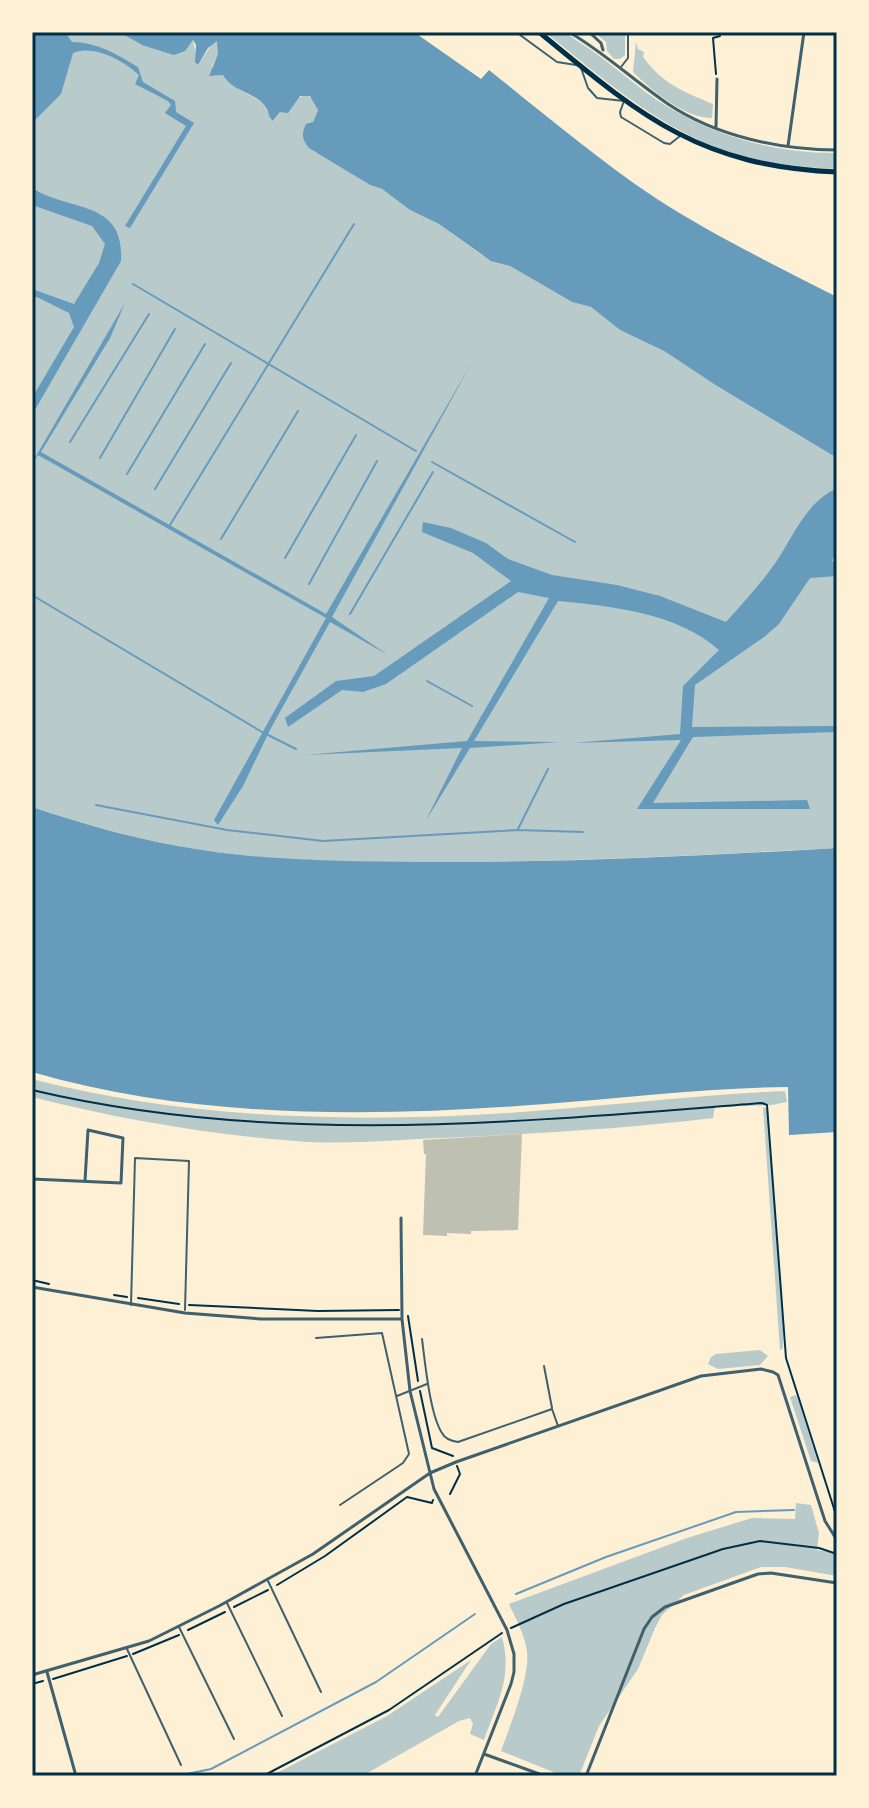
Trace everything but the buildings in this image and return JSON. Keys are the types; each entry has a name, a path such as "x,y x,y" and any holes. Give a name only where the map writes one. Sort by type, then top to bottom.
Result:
{"main road":[{"path":"539,32 624,101 680,136 755,163 796,170 837,172"}],"street":[{"path":"569,32 604,53 671,106 716,127 754,140 837,150"},
{"path":"589,32 601,43 604,53"},
{"path":"788,146 804,32"},
{"path":"716,127 717,79"},
{"path":"32,1179 121,1183 123,1138 88,1130 85,1181"},
{"path":"401,1218 401,1310 410,1391 434,1489 507,1630 513,1648 514,1672 475,1776"},
{"path":"32,1287 185,1313 261,1319 402,1319"},
{"path":"32,1675 149,1641 268,1581 313,1554 430,1473 701,1376 761,1369 773,1372 780,1380 825,1521 837,1540"},
{"path":"586,1776 644,1629 665,1607 758,1574 771,1573 837,1583"},
{"path":"47,1671 76,1776"},
{"path":"484,1754 545,1776"}],"lane":[{"path":"516,32 557,62 580,66 588,88 597,98 624,101 621,117 664,143 670,144 680,136"},
{"path":"621,67 628,58 628,32"},
{"path":"131,1305 135,1158 189,1161 185,1313"},
{"path":"316,1338 382,1333 409,1454 403,1463 340,1505"},
{"path":"422,1339 428,1384 442,1434 451,1441 458,1442 552,1409"},
{"path":"544,1366 558,1426"},
{"path":"395,1397 428,1384"},
{"path":"268,1581 321,1692"},
{"path":"226,1602 282,1716"},
{"path":"179,1626 234,1739"},
{"path":"126,1648 181,1765"}],"path":[{"path":"717,79 713,38 720,36"},
{"path":"32,1090 133,1110 309,1126 481,1124 762,1103 769,1107 786,1358 837,1518"},
{"path":"32,1280 59,1286"},
{"path":"108,1294 185,1305 318,1311 407,1310 418,1386 432,1448 452,1455 460,1474 450,1494"},
{"path":"517,1625 564,1604 723,1549 760,1541 829,1550 837,1554"},
{"path":"263,1776 389,1710 507,1630"}],"shaded area":[{"path":"32,32 119,32 142,45 184,51 193,40 198,65 214,41 218,41 218,55 212,66 215,76 223,74 231,83 258,100 274,121 284,108 298,98 308,95 316,102 318,110 313,122 343,168 382,189 410,210 439,224 482,255 510,266 572,302 591,307 620,330 664,351 837,458 837,848 524,861 298,860 238,855 159,842 32,807"},
{"path":"545,32 567,34 656,100 687,118 749,142 815,153 837,153 837,169 757,160 690,136 639,105"},
{"path":"594,32 625,32 625,55 614,59 607,51 606,42"},
{"path":"636,42 650,66 666,80 713,104 712,118 680,108 659,95 633,72"},
{"path":"32,1079 149,1103 268,1115 328,1117 507,1113 785,1091 787,1102 715,1107 713,1118 611,1128 368,1142 313,1142 195,1130 64,1105 32,1097"},
{"path":"763,1107 768,1109 783,1329 783,1348 780,1350"},
{"path":"760,1350 768,1356 760,1365 718,1369 708,1364 716,1354"},
{"path":"796,1395 818,1463 811,1461 790,1397"},
{"path":"796,1503 811,1505 819,1533 817,1550 837,1553 837,1576 785,1567 761,1567 684,1595 662,1615 638,1669 599,1726 579,1776 563,1776 501,1751 518,1702 527,1662 524,1639 509,1604 687,1538 752,1518 795,1519"},
{"path":"502,1637 505,1677 484,1740 470,1734 473,1724 470,1718 459,1721 362,1776 271,1776 387,1716 471,1660 435,1715 438,1717 491,1644"}],"water":[{"path":"33,32 68,32 72,42 99,47 123,58 138,67 143,82 175,101 176,112 194,123 130,228 125,226 186,126 165,113 171,105 168,101 135,84 139,75 133,70 108,55 90,51 73,53 61,94 32,123"},
{"path":"119,32 414,32 481,79 489,70 654,197 721,237 837,297 837,458 664,351 620,330 591,307 572,302 510,266 491,261 439,224 410,210 382,189 309,148 303,131 306,124 313,122 318,110 310,96 300,96 288,113 280,112 273,121 259,100 232,85 223,75 209,76 218,54 217,41 208,48 198,65 193,40 185,51 174,55 142,45"},
{"path":"32,188 104,217 114,227 120,241 121,261 32,415 32,398 74,327 69,313 37,297 32,298 32,289 74,304 99,263 105,244 92,226 32,205"},
{"path":"125,303 110,338 41,452 326,614 471,364 332,617 388,655 330,622 271,728 243,786 218,825 214,820 326,618 38,455 32,463"},
{"path":"837,488 837,549 832,561 837,563 837,576 810,578 779,624 695,685 692,727 837,726 837,732 693,737 653,803 807,800 810,809 637,809 681,740 573,743 680,734 683,686 719,650 684,627 664,620 621,609 578,603 558,601 474,741 559,742 470,748 425,822 462,748 305,755 467,741 549,598 518,592 386,684 363,692 342,690 288,727 285,718 336,681 374,676 511,581 473,553 422,532 423,522 451,528 486,543 508,559 552,575 617,585 660,596 726,622 771,569 807,513"},
{"path":"32,807 159,842 238,855 298,859 524,861 837,848 837,1132 789,1135 788,1087 481,1108 287,1111 158,1099 94,1088 32,1072"}],"waterway":[{"path":"170,525 354,224"},
{"path":"133,284 416,451"},
{"path":"70,442 149,314"},
{"path":"100,458 175,329"},
{"path":"127,474 205,344"},
{"path":"155,489 231,363"},
{"path":"221,539 298,411"},
{"path":"285,558 356,435"},
{"path":"309,584 377,461"},
{"path":"432,462 575,542"},
{"path":"350,614 433,472"},
{"path":"32,595 262,732"},
{"path":"427,681 472,706"},
{"path":"268,735 296,749"},
{"path":"518,829 548,769"},
{"path":"96,805 227,830 323,841 518,830 583,832"},
{"path":"516,1594 606,1557 736,1512 794,1510"},
{"path":"177,1776 211,1769 376,1682 475,1614"}]}
